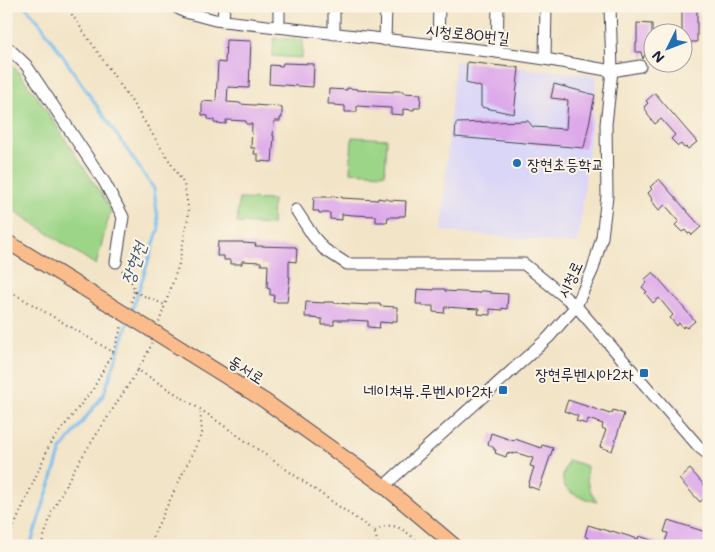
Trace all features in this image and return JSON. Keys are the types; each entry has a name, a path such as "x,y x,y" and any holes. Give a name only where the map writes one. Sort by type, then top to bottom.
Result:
{"main road":[{"name":"동서로","path":"6,241 265,401 384,486 455,546"}],"street":[{"name":"시청로80번길","path":"174,6 185,12 223,21 497,52 612,71 640,66"},
{"path":"223,21 224,6"},
{"path":"278,27 279,6"},
{"path":"334,6 334,34"},
{"path":"385,40 386,6"},
{"path":"438,46 439,6"},
{"path":"497,52 498,6"},
{"path":"545,59 546,6"},
{"name":"시청로","path":"384,486 549,337 576,306 593,269 602,237 607,196 606,124 612,71 610,6"},
{"path":"6,46 26,65 105,183 123,218 116,262"},
{"path":"296,210 324,249 347,264 524,264 576,306 709,455"}],"path":[{"path":"66,6 132,102 184,184 189,212 179,264 165,305"},
{"path":"6,289 113,352 92,389 50,444 6,545"},
{"path":"135,292 160,303"},
{"path":"41,546 52,512 73,471 138,370 200,409 374,531 379,546"},
{"path":"148,546 202,433 200,409"},
{"path":"374,531 386,526 397,527 423,546"}],"shaded area":[{"name":"장현초등학교","path":"455,61 597,76 578,244 441,231"}],"green space":[{"path":"274,38 303,40 302,58 273,56"},
{"path":"6,57 37,96 111,209 96,265 6,205"},
{"path":"352,137 387,139 385,174 350,172"},
{"path":"239,199 273,200 272,225 237,223"},
{"path":"568,460 587,466 588,485 597,502 580,497 565,487 563,475"}],"building":[{"path":"682,6 697,6 697,42 692,42 692,22 682,22"},
{"path":"637,23 642,23 642,56 641,52 636,52"},
{"path":"226,40 251,41 249,88 228,87 227,102 282,108 282,118 280,118 280,121 274,121 272,162 258,161 258,154 254,154 255,148 251,148 252,124 246,124 246,121 226,120 226,124 214,123 214,120 208,119 208,116 202,115 202,101 216,101 218,62 225,63"},
{"path":"467,62 519,68 514,114 481,107 481,87 466,83"},
{"path":"283,63 314,64 313,87 269,84 270,65 282,66"},
{"name":"장현초등학교","path":"554,84 595,95 584,148 455,137 456,123 528,121 533,127 566,129 568,100 551,98"},
{"path":"347,88 393,92 403,91 403,93 421,94 420,108 414,108 414,110 403,109 403,115 391,114 391,108 357,106 357,112 345,112 345,106 328,104 329,89 347,90"},
{"path":"655,93 697,142 688,149 684,148 681,144 678,146 671,139 675,135 661,119 655,124 647,114 644,107 648,103 646,101"},
{"path":"659,179 701,227 692,235 688,234 685,230 682,232 675,225 679,221 665,205 659,210 651,200 648,193 652,189 650,187"},
{"path":"332,196 406,201 405,216 388,217 387,222 376,222 376,216 342,214 342,220 330,219 330,213 313,211 314,197"},
{"path":"218,242 243,242 256,244 255,246 296,247 296,262 289,261 290,277 287,302 273,302 274,295 270,295 270,289 267,288 268,265 261,265 261,262 242,261 242,264 230,264 230,260 224,260 224,256 217,256"},
{"path":"653,272 695,321 687,328 684,326 683,328 679,323 677,326 670,318 673,315 659,298 653,303 645,293 647,292 642,287 647,283 644,280"},
{"path":"417,289 445,289 445,291 480,293 480,291 485,291 508,294 507,309 490,309 490,315 478,314 479,309 445,307 444,313 433,312 433,306 416,304"},
{"path":"306,302 380,304 380,306 397,307 397,321 391,321 391,323 380,322 379,328 368,327 368,321 349,320 334,320 334,325 322,325 322,319 305,317"},
{"path":"568,400 610,414 613,410 624,414 612,451 600,447 606,430 602,428 603,424 588,419 587,424 576,421 578,416 564,411"},
{"path":"491,433 541,448 542,445 553,448 539,490 528,486 534,467 530,466 533,458 517,453 507,453 506,457 495,453 496,450 488,444"},
{"path":"690,469 709,492 700,502 679,479"},
{"path":"668,520 709,533 707,546 696,542 695,546 680,544 678,546 665,542 668,533 664,532"},
{"path":"588,525 638,539 639,536 663,544 663,546 592,546 593,542 585,536"}],"waterway":[{"name":"장현천","path":"25,6 40,23 154,189 159,228 131,314"},
{"name":"장현천","path":"30,546 61,450 104,394 129,320"}],"place":[{"name":"장현초등학교","path":"517,163"},
{"name":"장현루벤시아2차","path":"644,373"},
{"name":"네이쳐뷰.루벤시아2차","path":"503,390"}]}
